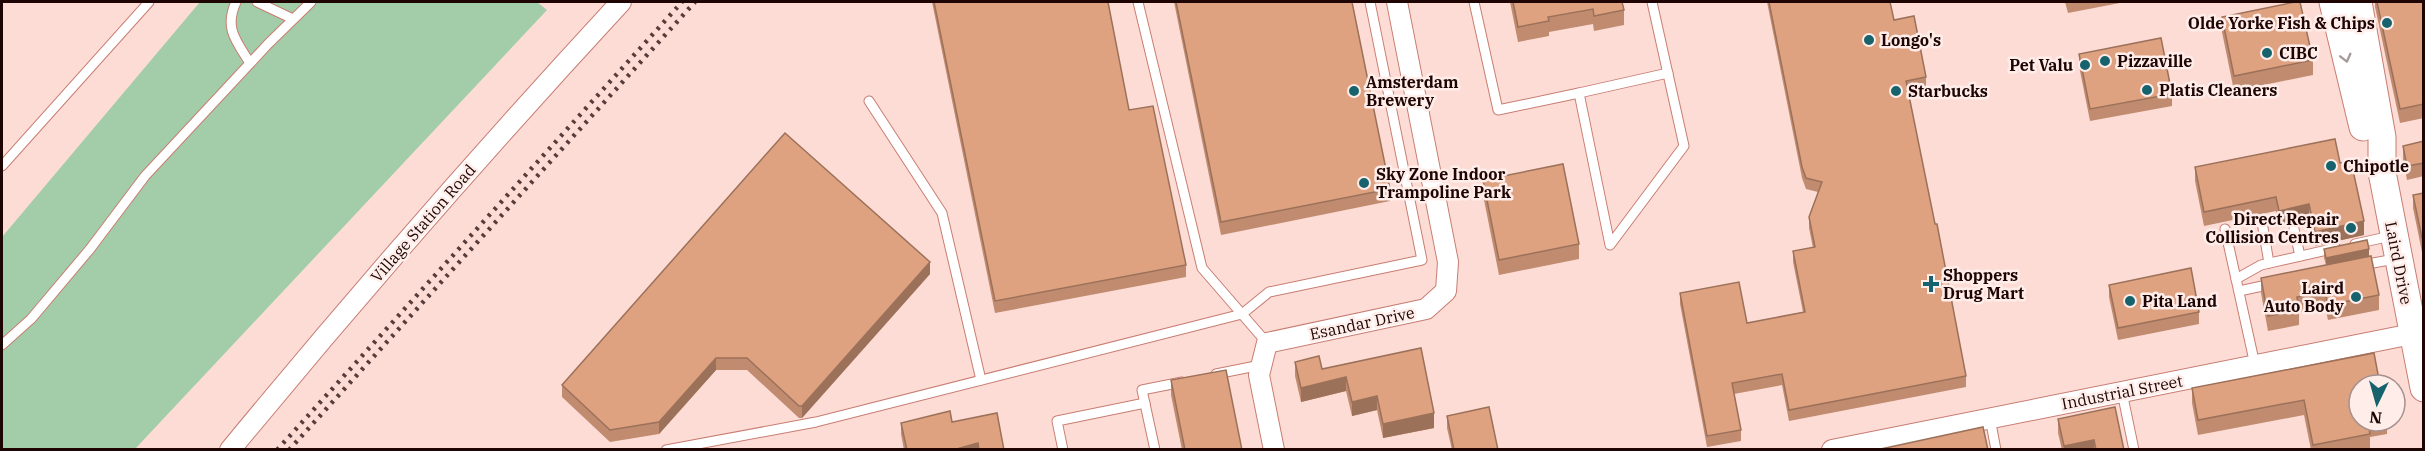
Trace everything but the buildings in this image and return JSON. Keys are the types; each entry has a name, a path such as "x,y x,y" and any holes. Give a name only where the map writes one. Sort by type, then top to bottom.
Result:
{"main road":[{"name":"Laird Drive","path":"2333,2 2366,140 2382,172"},
{"name":"Laird Drive","path":"2358,2 2382,137 2382,172 2424,388"}],"street":[{"name":"Village Station Road","path":"230,450 305,359 509,123 621,2"},
{"name":"Esandar Drive","path":"1267,343 1426,309 1446,291 1448,262 1397,2"},
{"name":"Industrial Street","path":"1832,450 2412,334"},
{"path":"1267,343 1259,375 1274,450"}],"lane":[{"path":"2,166 149,2"},
{"path":"236,2 230,20 233,36 250,63"},
{"path":"257,2 293,19"},
{"path":"2,345 31,319 90,249 145,176 250,63 311,2"},
{"path":"1138,2 1202,268 1267,343"},
{"path":"666,450 816,422 1242,314 1269,292 1422,260 1370,2"},
{"path":"1474,2 1498,110 1668,73"},
{"path":"1580,93 1610,245 1684,146 1653,2"},
{"path":"869,101 942,213 981,380"},
{"path":"2262,222 2269,262"},
{"path":"2294,229 2301,256"},
{"path":"2225,230 2255,365"},
{"path":"2236,279 2269,262 2301,256 2396,247"},
{"path":"2351,268 2396,247"},
{"path":"2239,291 2284,282"},
{"path":"1207,376 1261,365"},
{"path":"1155,450 1142,390 1196,379"},
{"path":"2122,392 2134,450"},
{"path":"1063,450 1058,421 1145,403"},
{"path":"1990,418 1996,450"}],"green space":[{"path":"200,2 537,2 547,10 135,449 2,450 2,237"}],"railway":[{"path":"277,450 682,2"},
{"path":"289,450 695,2"}],"place":[{"name":"Olde Yorke Fish & Chips","path":"2387,23"},
{"name":"Longo's","path":"1869,40"},
{"name":"CIBC","path":"2267,53"},
{"name":"Pizzaville","path":"2105,61"},
{"name":"Pet Valu","path":"2085,65"},
{"name":"Platis Cleaners","path":"2147,90"},
{"name":"Amsterdam Brewery","path":"1354,91"},
{"name":"Starbucks","path":"1896,91"},
{"name":"Chipotle","path":"2331,166"},
{"name":"Sky Zone Indoor Trampoline Park","path":"1364,183"},
{"name":"Direct Repair Collision Centres","path":"2351,228"},
{"name":"Shoppers Drug Mart","path":"1931,284"},
{"name":"Laird Auto Body","path":"2356,297"},
{"name":"Pita Land","path":"2130,301"}]}
